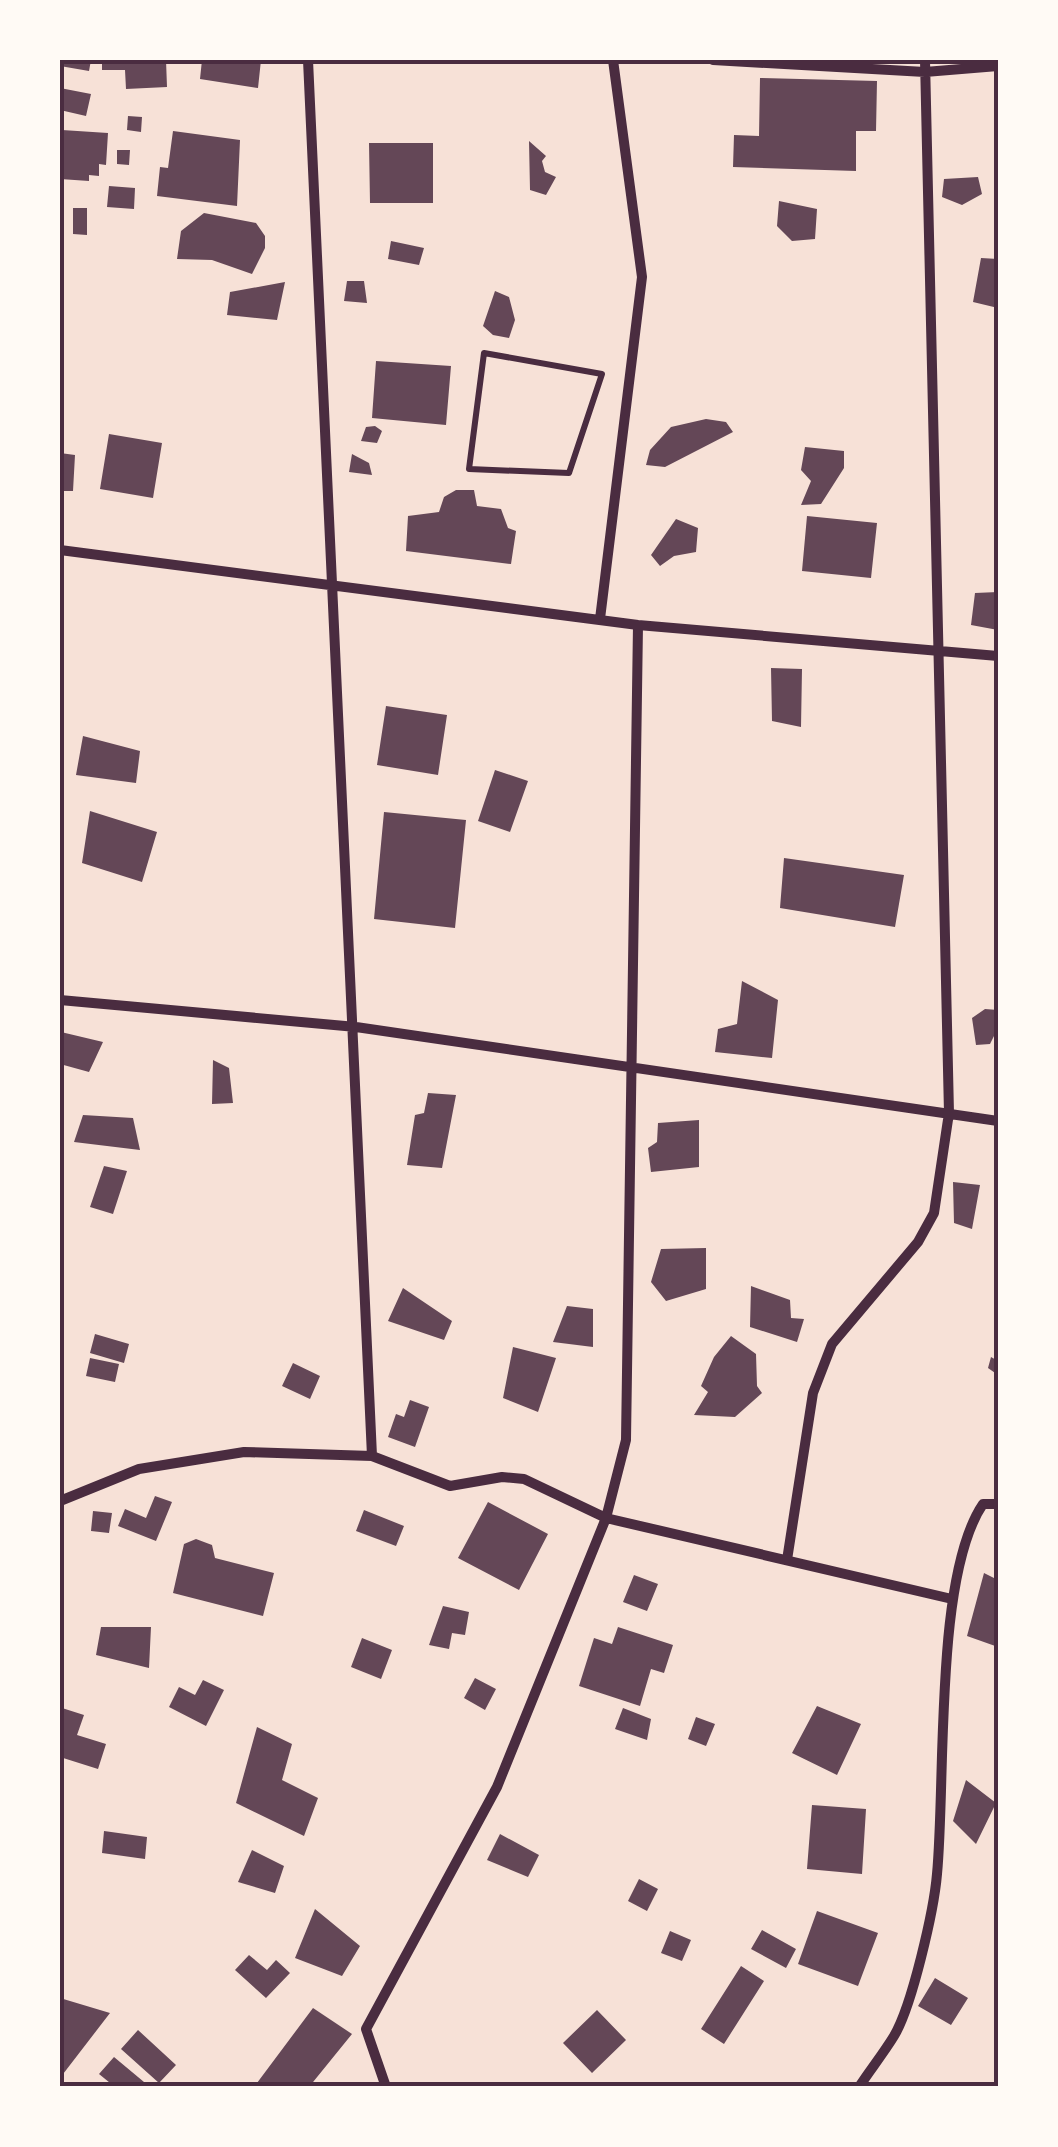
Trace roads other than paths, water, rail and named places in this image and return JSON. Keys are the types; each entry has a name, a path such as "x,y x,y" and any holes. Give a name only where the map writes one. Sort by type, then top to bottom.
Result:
{"street":[{"path":"308,60 331,588 356,1027 372,1456"},
{"path":"600,619 640,322 642,277 613,60"},
{"path":"713,60 998,66"},
{"path":"787,1560 813,1393 832,1344 918,1242 934,1214 949,1113 925,66"},
{"path":"60,550 638,625 998,656"},
{"path":"386,2087 366,2029 497,1788 606,1518 626,1440 638,625"},
{"path":"60,1000 356,1027 998,1122"},
{"path":"60,1501 139,1469 244,1452 372,1456 450,1486 524,1479 606,1518 952,1599"},
{"path":"859,2087 895,2034 906,2006 937,1878 952,1599 968,1525 982,1504 998,1504"}]}
